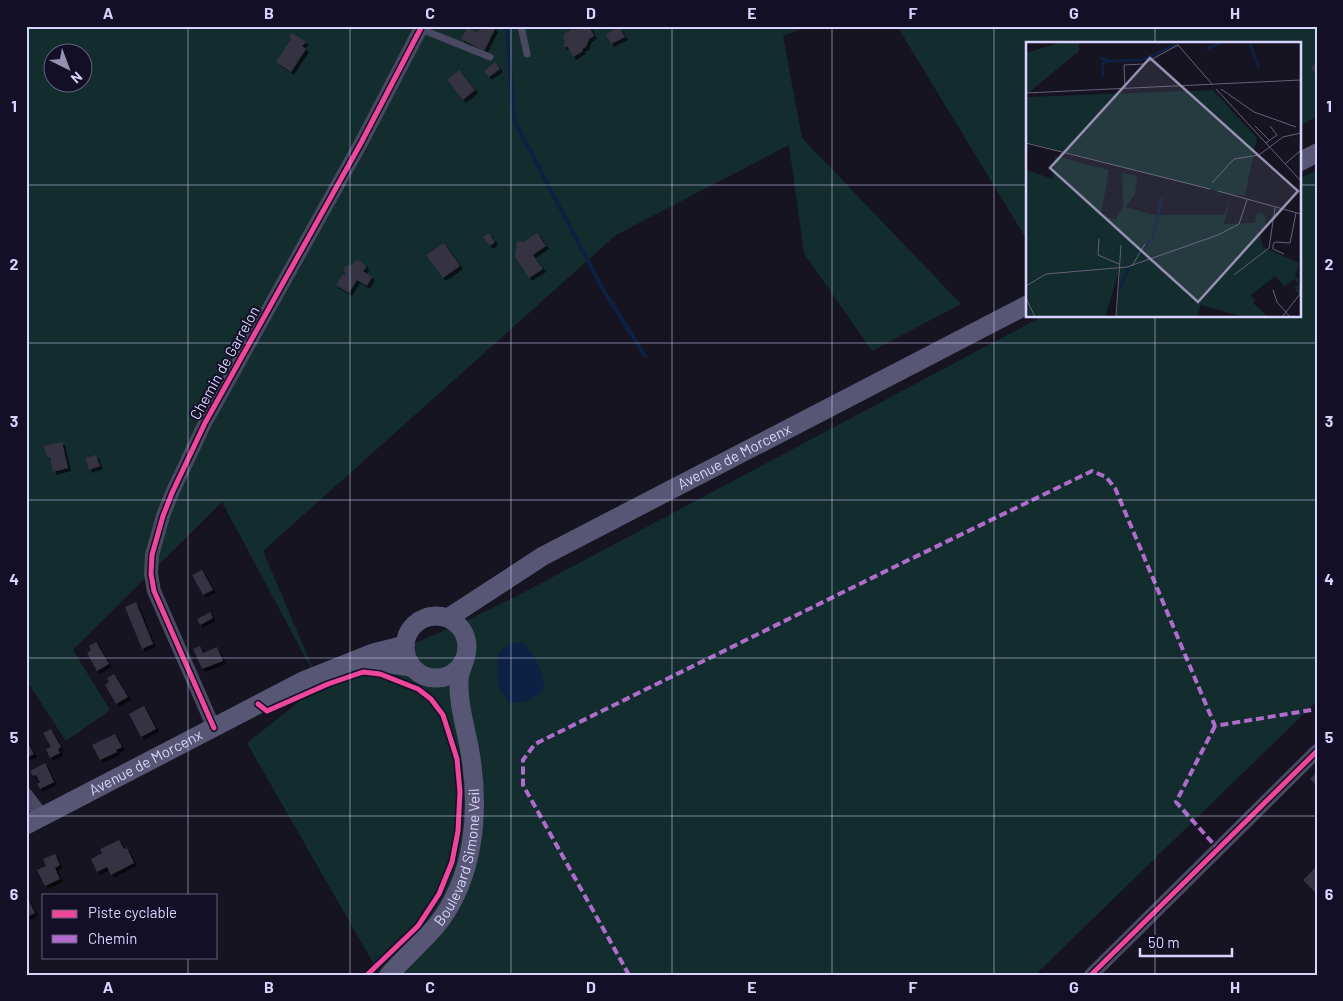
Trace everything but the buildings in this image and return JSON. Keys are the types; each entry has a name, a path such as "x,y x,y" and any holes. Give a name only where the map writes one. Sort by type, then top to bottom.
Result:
{"main road":[{"path":"1300,162 1317,153"},
{"name":"Avenue de Morcenx","path":"448,618 543,556 1026,306"},
{"path":"463,631 501,582"},
{"path":"429,616 448,618 457,623 467,640 466,659 459,679 462,719 445,691 433,679 417,673 411,667 405,653 407,635 412,627 420,620 429,616"},
{"name":"Avenue de Morcenx","path":"34,821 305,680 373,653 405,645"},
{"path":"433,679 453,674 466,659"},
{"path":"352,662 378,662 411,667"},
{"name":"Boulevard Simone Veil","path":"389,975 437,924 450,906 470,850 475,821 475,796 471,759 462,719"}],"street":[{"name":"Chemin de Garrelon","path":"214,728 154,592 151,574 152,555 163,516 172,492 205,423 361,143 422,28"},
{"path":"1091,975 1317,751"},
{"path":"26,795 34,821"}],"lane":[{"path":"522,26 527,54"},
{"path":"422,28 490,56"}],"green space":[{"path":"26,26 809,26 783,36 802,138 961,304 872,351 804,253 789,145 616,235 263,551 320,685 222,502 73,650 110,710 66,741 30,686 26,684"},
{"path":"897,26 1317,26 1317,117 1300,126 1300,42 1026,42 1026,238"},
{"path":"1317,170 1317,701 1035,975 380,975 247,743 320,685 517,596 1039,318 1300,318 1300,178"}],"water":[{"path":"522,642 538,664 545,690 525,702 509,703 500,690 497,671 499,653 508,644"}],"waterway":[{"path":"507,26 514,120 601,286 645,356"}],"marked path":[{"path":"629,975 523,785 523,760 535,744 1092,471 1106,477 1115,488 1215,726 1317,709"},
{"path":"1215,726 1176,802 1218,849"}],"cycle path":[{"path":"214,728 154,591 151,574 152,555 163,516 205,423 361,143 422,26"},
{"path":"258,704 267,711 328,684 363,672 380,674 418,689 431,699 443,715 457,759 460,792 458,831 452,862 439,894 418,926 367,975"},
{"path":"1091,975 1317,751"}]}
